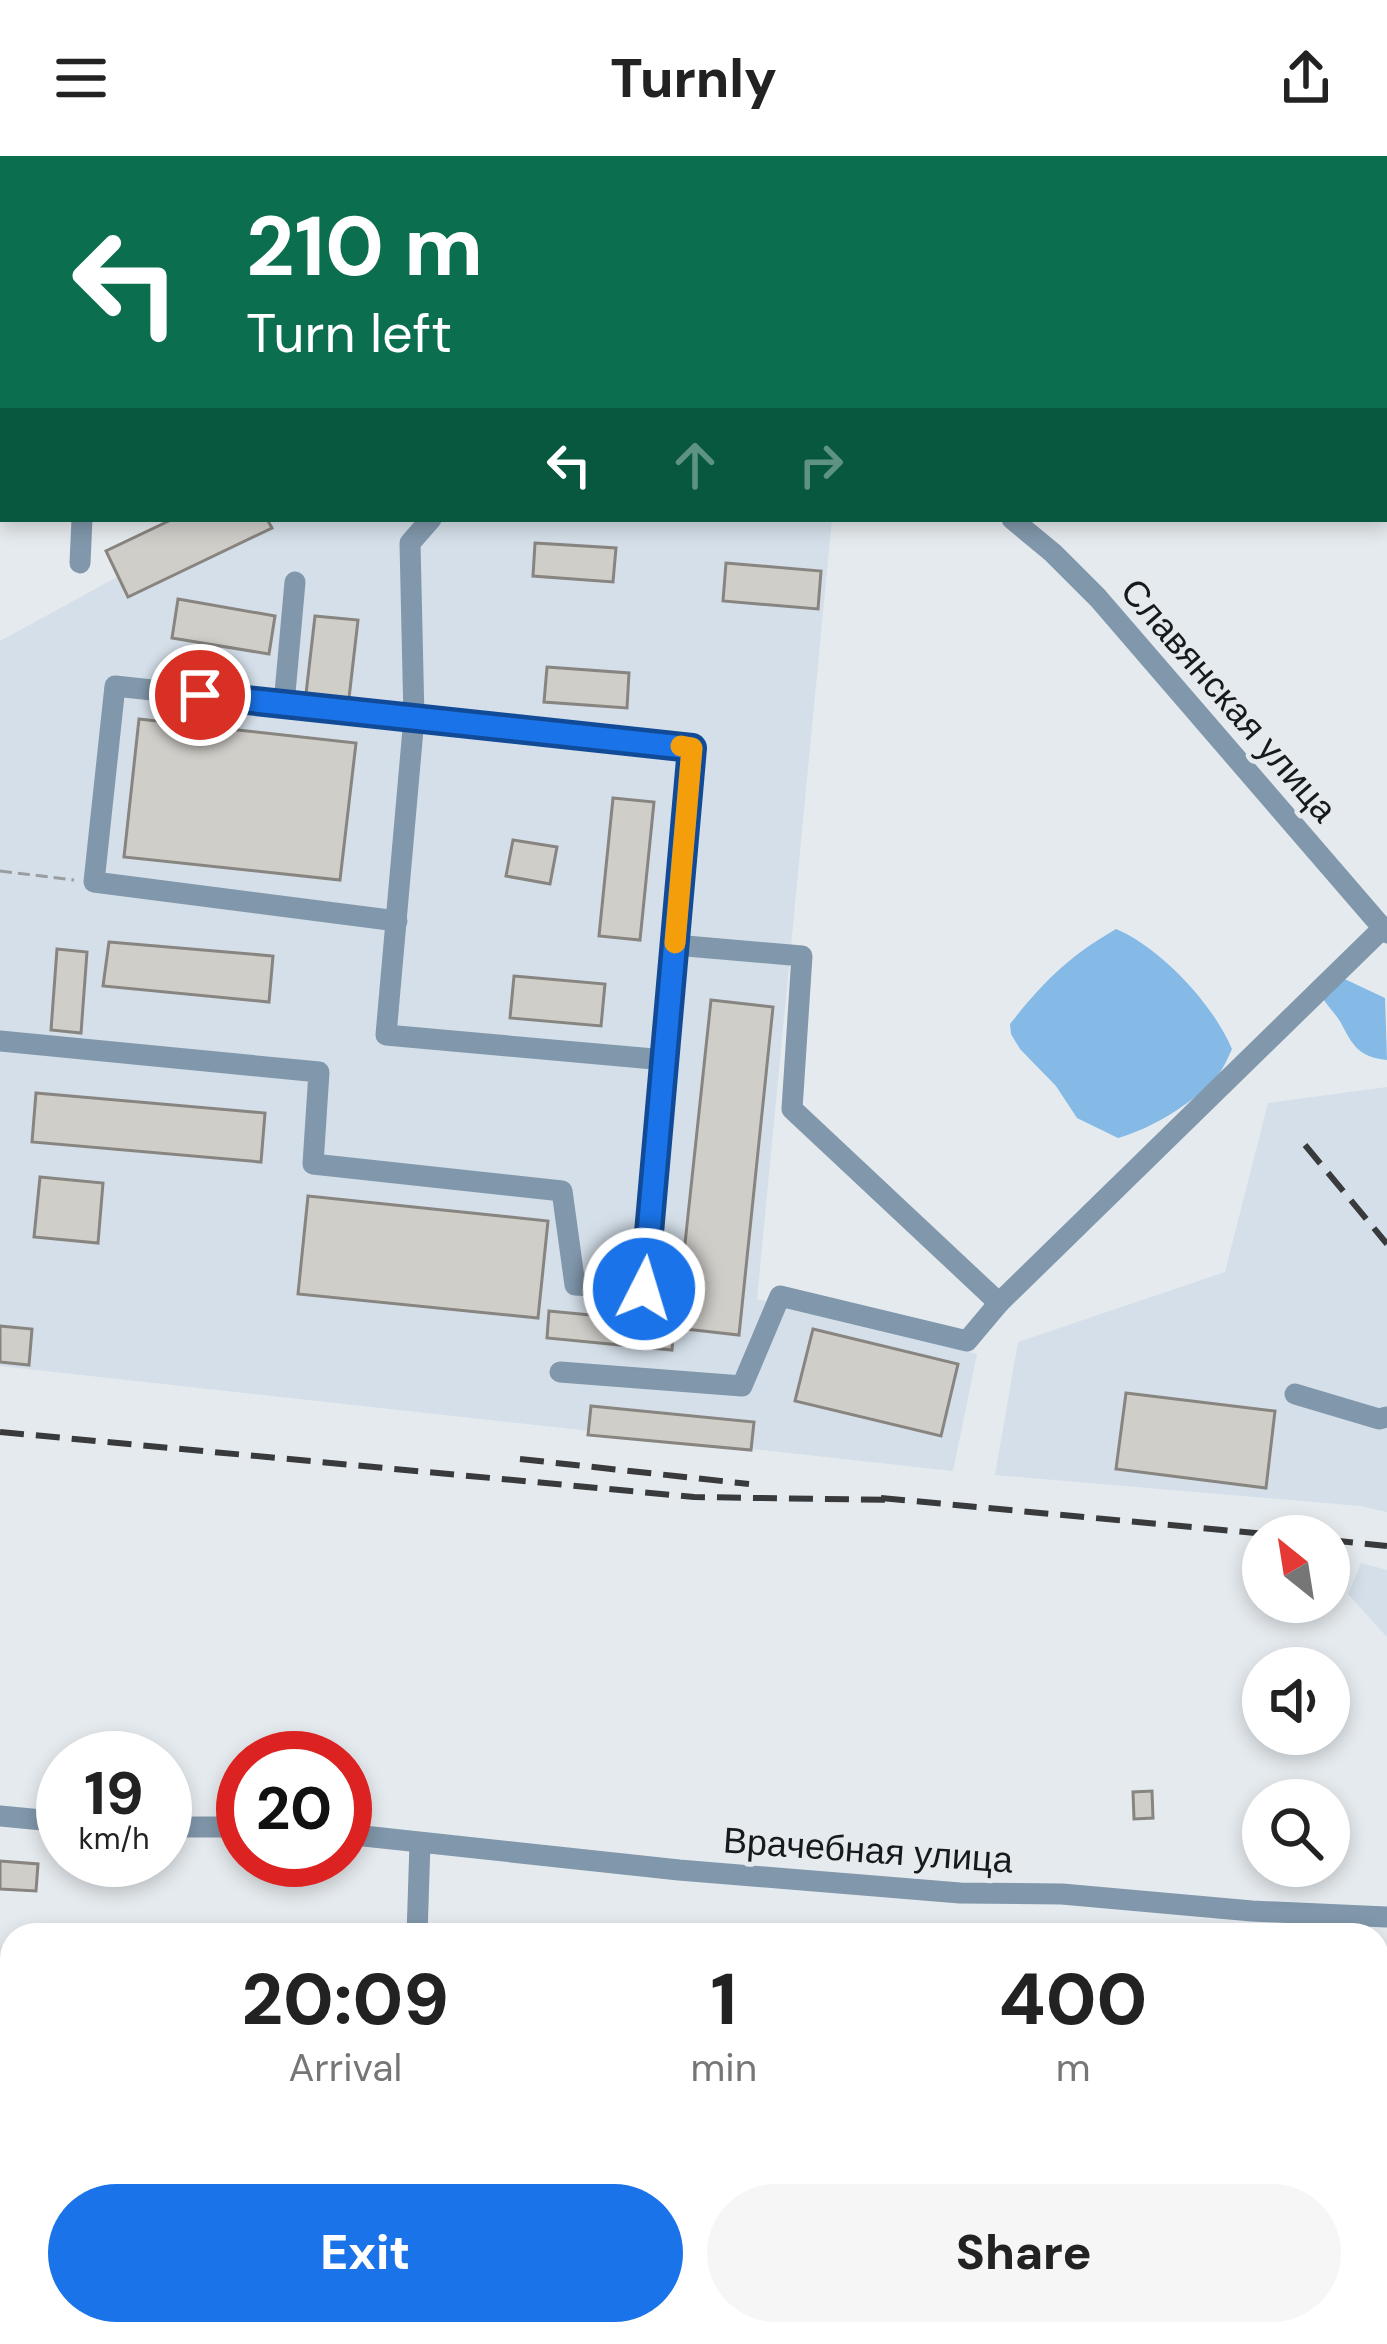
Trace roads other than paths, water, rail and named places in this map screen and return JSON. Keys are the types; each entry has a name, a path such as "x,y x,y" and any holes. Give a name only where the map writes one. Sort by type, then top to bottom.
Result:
{"street":[{"path":"80,563 82,522"},
{"path":"428,522 410,543 414,718 386,1035 664,1060"},
{"name":"Славянская улица","path":"1016,522 1098,598 1385,930"},
{"path":"284,704 295,582"},
{"path":"0,1041 319,1072 313,1164 562,1191 575,1285 644,1289 692,748 115,686 94,882 397,921"},
{"path":"560,1372 742,1386 780,1296 967,1341 998,1303 1385,930"},
{"path":"675,945 802,956 792,1109 998,1303"},
{"path":"1295,1394 1379,1419 1387,1417"},
{"path":"0,1816 36,1819"},
{"name":"Врачебная улица","path":"372,1837 679,1870 960,1893 1061,1894 1387,1917"},
{"path":"417,1923 420,1843"}],"water":[{"path":"1116,929 1150,949 1184,979 1232,1049 1220,1072 1185,1105 1118,1138 1077,1118 1056,1086 1020,1049 1010,1024 1058,970"},
{"path":"1336,975 1385,998 1387,1060 1358,1049 1322,997"}],"railway":[{"path":"1305,1145 1387,1244"},
{"path":"0,1432 694,1497 896,1500"},
{"path":"520,1459 749,1484"},
{"path":"881,1498 1242,1532"},
{"path":"1350,1542 1387,1546"}]}
